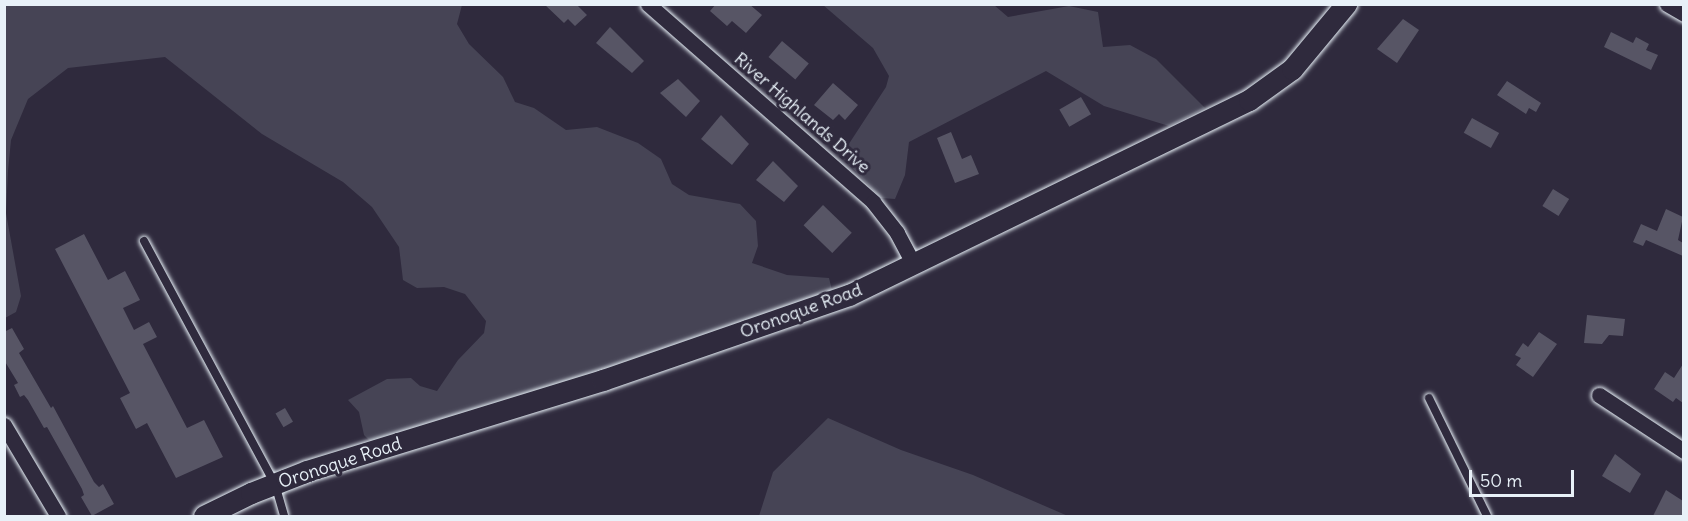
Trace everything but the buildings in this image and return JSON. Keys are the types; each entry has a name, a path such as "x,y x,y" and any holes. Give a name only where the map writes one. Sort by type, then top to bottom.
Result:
{"street":[{"name":"River Highlands Drive","path":"648,4 873,202 897,233 914,265"},
{"name":"Oronoque Road","path":"204,516 275,484 640,368 849,295 1249,100 1293,69 1346,4"},
{"path":"1667,4 1683,14"},
{"path":"1599,394 1683,451"},
{"path":"4,425 58,516"}],"lane":[{"path":"144,241 275,484 284,516"},
{"path":"1429,398 1486,516"}],"shaded area":[{"path":"5,4 462,5 457,24 469,44 503,77 515,102 534,108 566,130 597,127 638,143 661,159 672,184 689,195 740,204 756,221 758,246 752,263 787,275 829,278 832,290 694,342 373,444 364,435 359,412 348,400 387,379 411,378 420,386 437,391 458,360 484,333 486,321 465,294 444,287 417,288 403,280 399,247 372,207 343,182 262,134 165,57 68,68 28,99 11,140 6,213 21,296 16,312 5,318"},
{"path":"823,5 994,5 1008,17 1069,6 1098,12 1103,47 1130,45 1156,59 1205,108 1169,126 1104,106 1046,71 909,142 905,175 895,199 881,198 841,156 886,87 889,76 873,48"},
{"path":"828,418 901,450 973,475 1068,516 759,516 773,472"}]}
